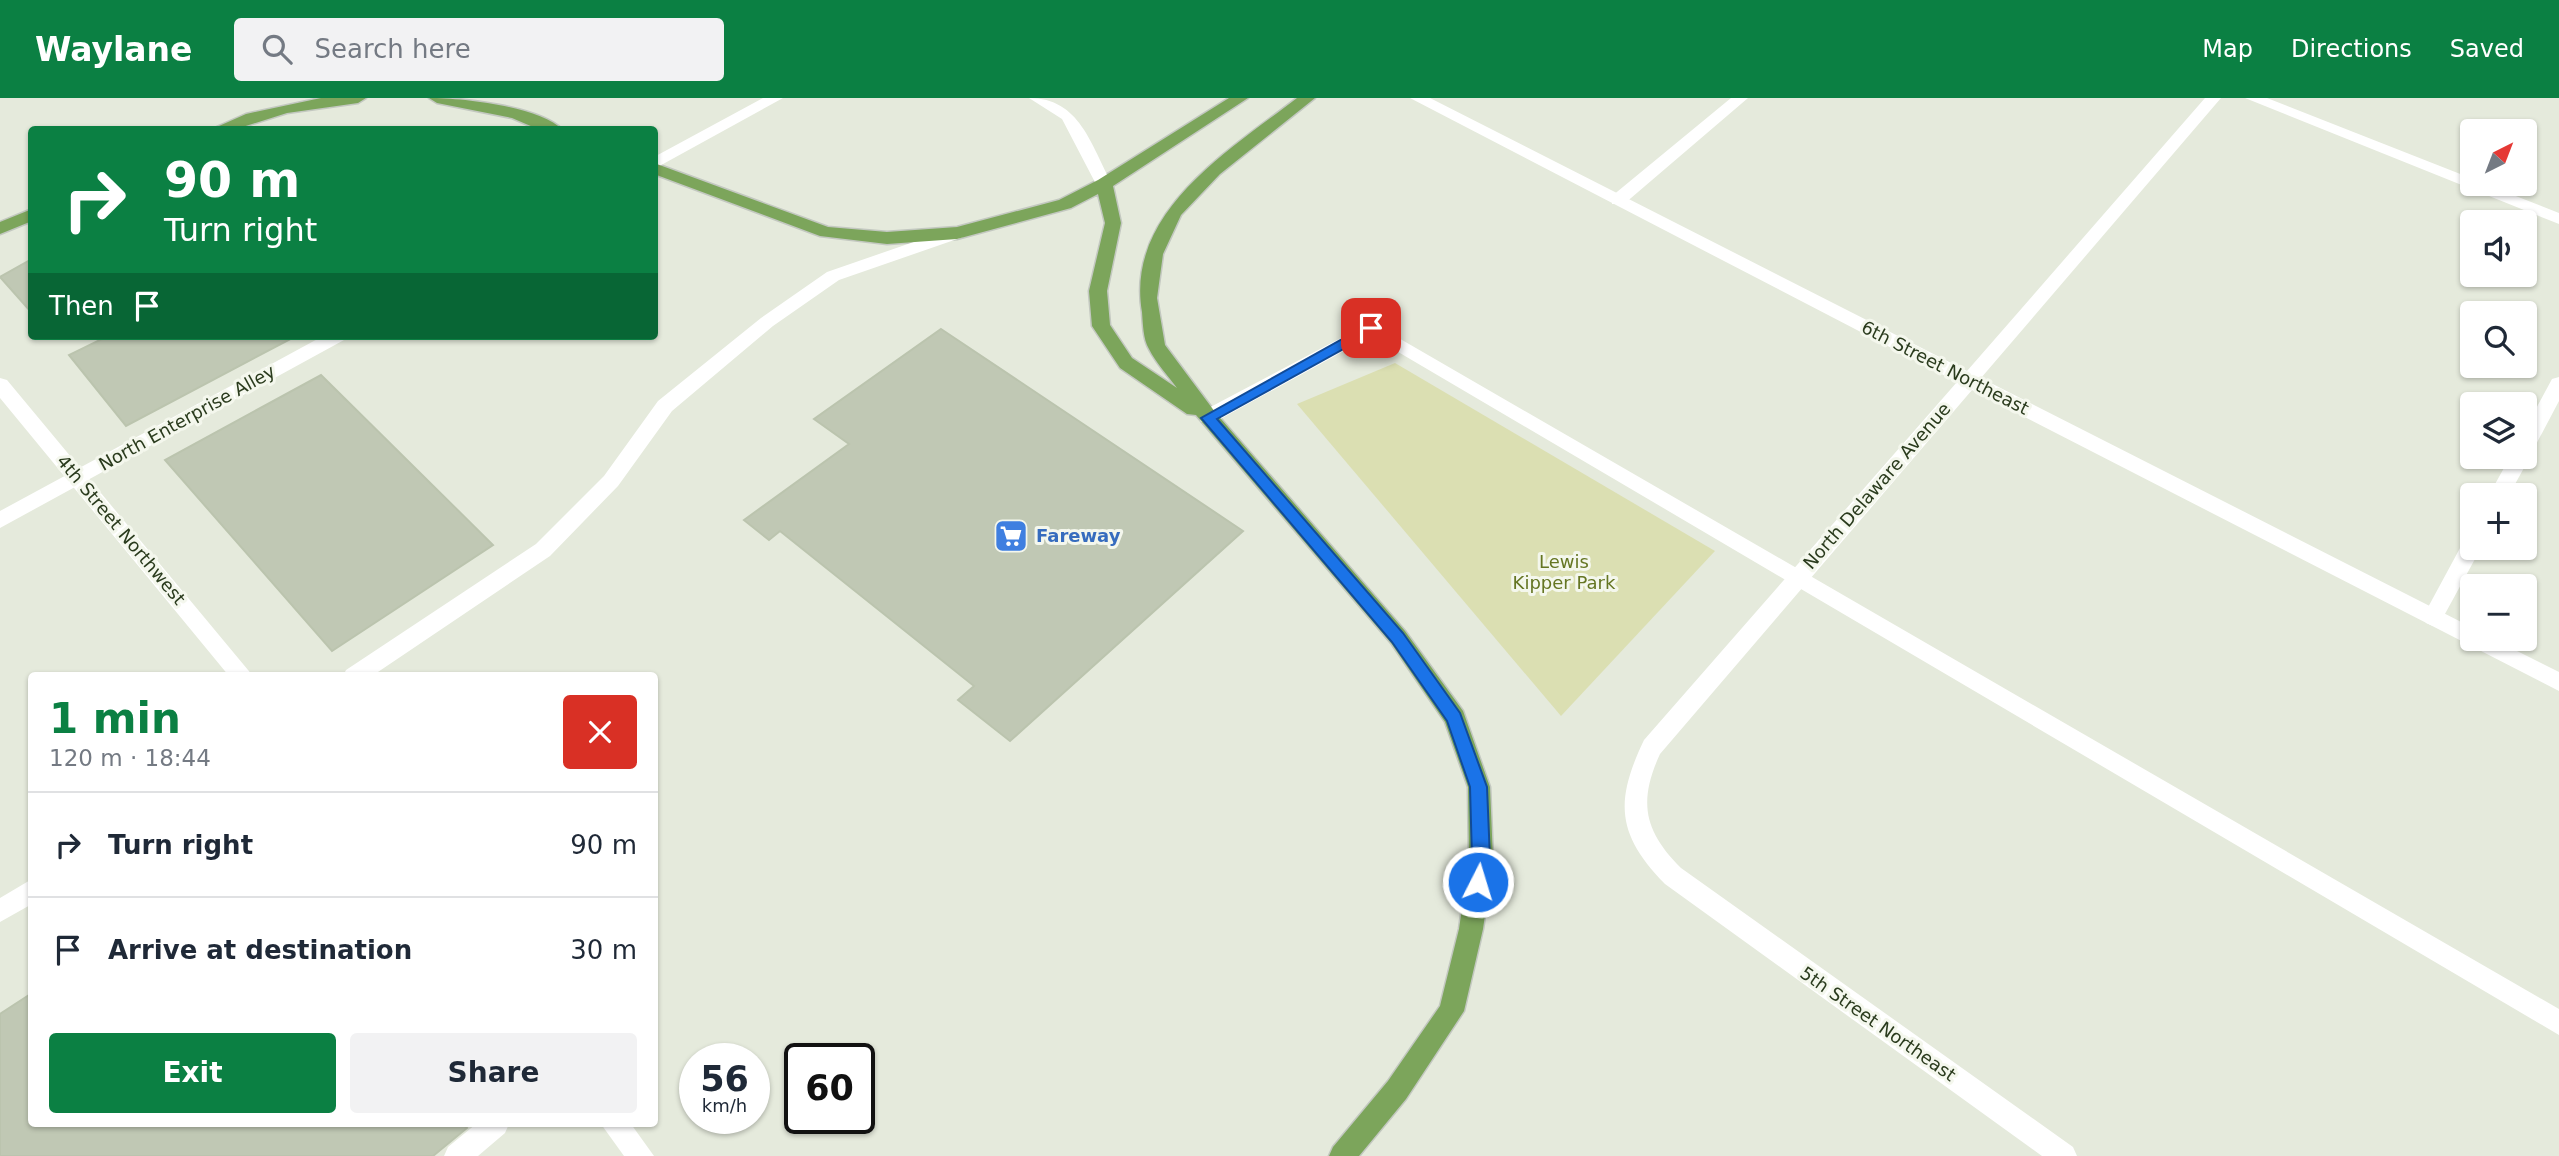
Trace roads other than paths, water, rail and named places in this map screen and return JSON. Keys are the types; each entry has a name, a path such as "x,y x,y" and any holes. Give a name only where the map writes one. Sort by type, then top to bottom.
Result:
{"main road":[{"path":"226,126 243,118 304,104 358,98"},
{"path":"437,98 516,114 545,126"},
{"path":"658,168 826,232 887,238 957,233 1053,207 1104,184 1240,98"},
{"path":"1307,98 1214,170 1174,213 1154,254 1148,298 1156,346 1208,418 1398,638 1455,718 1479,787 1481,859 1471,929 1451,1011 1397,1090 1348,1154"},
{"path":"1104,184 1113,223 1098,291 1101,326 1126,363 1208,418"},
{"path":"0,228 28,216"}],"street":[{"path":"658,164 775,98"},
{"path":"1037,98 1068,116 1104,184"},
{"name":"6th Street Northeast","path":"1418,98 2460,631"},
{"path":"1618,200 1740,98"},
{"name":"North Delaware Avenue","path":"1692,891 1655,859 1636,822 1636,783 1652,747 2213,98"},
{"path":"2253,98 2559,219"},
{"path":"360,672 543,550 611,481 665,406 767,322 833,276 957,233"},
{"path":"1208,418 1371,328 2559,1023"},
{"name":"North Enterprise Alley","path":"0,520 331,340"},
{"path":"2537,425 2559,384"},
{"name":"4th Street Northwest","path":"0,385 239,672"},
{"path":"2433,617 2464,560"},
{"name":"6th Street Northeast","path":"2498,651 2559,682"},
{"name":"5th Street Northeast","path":"1692,891 2064,1156"},
{"path":"0,911 28,893"},
{"path":"457,1156 492,1127"},
{"path":"617,1127 641,1156"}],"place":[{"name":"Fareway","path":"1011,536"}],"park label":[{"name":"Lewis Kipper Park","path":"1564,572"}]}
